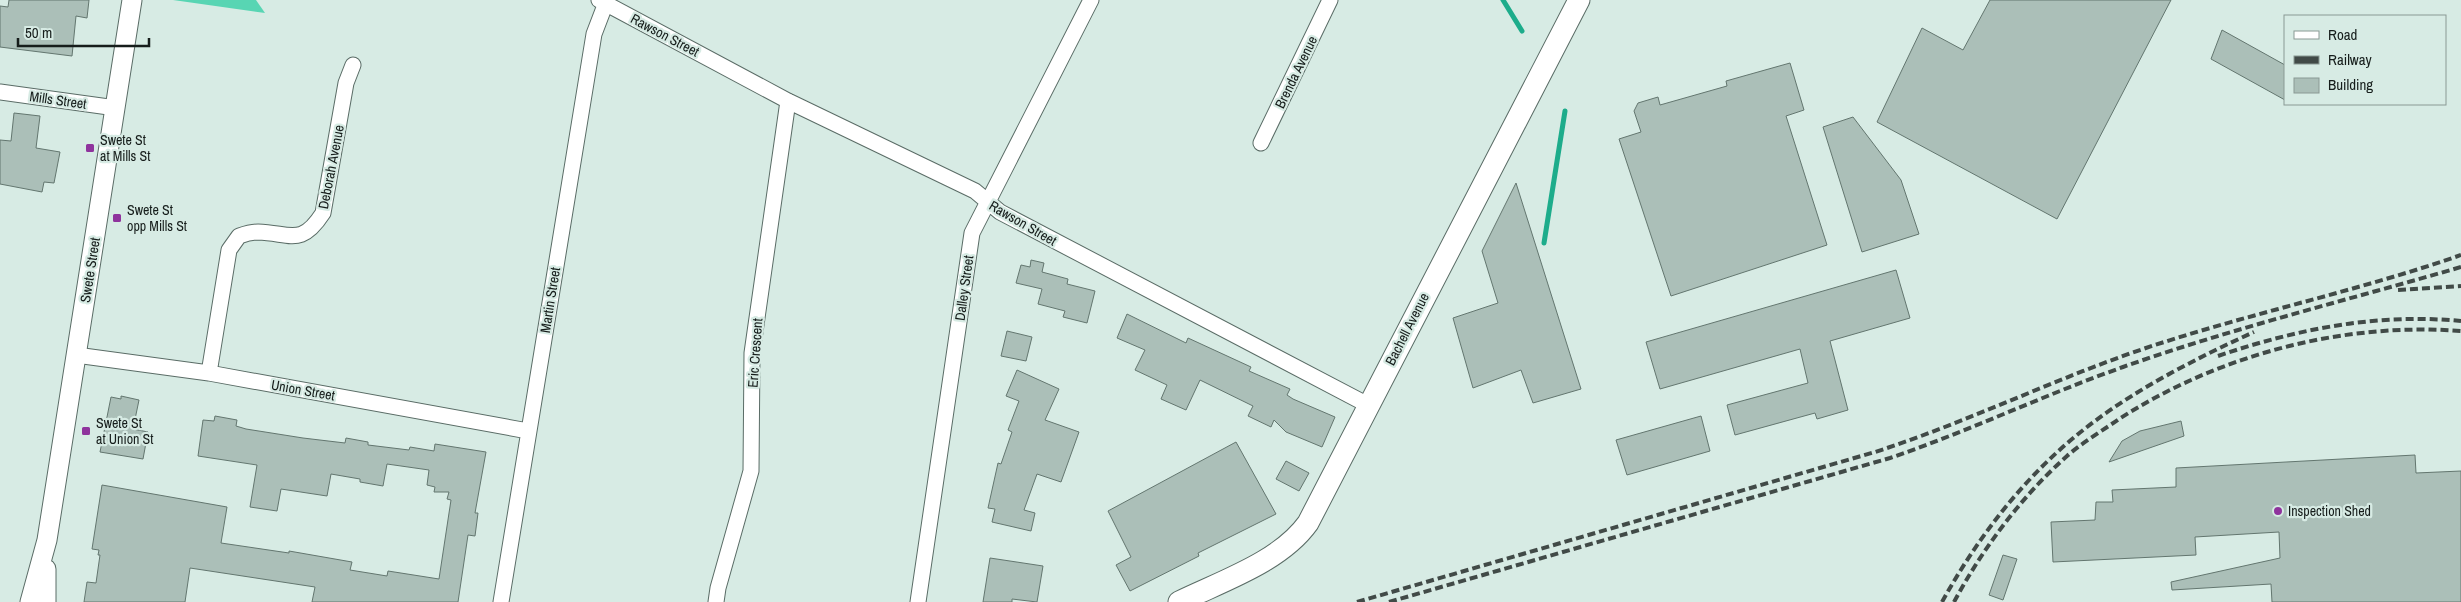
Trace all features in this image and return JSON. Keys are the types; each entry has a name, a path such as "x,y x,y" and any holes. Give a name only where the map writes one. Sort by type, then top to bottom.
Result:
{"main road":[{"name":"Bachell Avenue","path":"1180,602 1278,553 1299,535 1315,510 1578,0"}],"street":[{"name":"Swete Street","path":"30,602 47,540 132,0"},
{"name":"Dalley Street","path":"918,602 972,233 986,202 1092,0"},
{"name":"Brenda Avenue","path":"1261,143 1330,0"},
{"name":"Rawson Street","path":"604,1 788,101 975,191 1000,212 1368,405"},
{"name":"Martin Street","path":"501,602 594,34 604,1"},
{"name":"Deborah Avenue","path":"209,373 229,250 239,236 257,232 293,237 313,229 323,213 346,82 353,66"},
{"name":"Mills Street","path":"0,92 116,108"},
{"name":"Eric Crescent","path":"716,602 718,588 751,471 752,353 788,101"},
{"name":"Union Street","path":"76,355 209,373 528,431"},
{"name":"Swete Street","path":"46,602 47,540"}],"green space":[{"path":"173,0 256,0 265,13"}],"building":[{"path":"9,0 89,0 87,18 76,16 72,56 0,47 0,6 8,7"},
{"path":"1990,0 2171,0 2057,219 1877,122 1922,28 1963,50"},
{"path":"2222,30 2284,64 2284,99 2211,59"},
{"path":"1790,63 1804,110 1786,116 1827,245 1671,296 1619,139 1641,132 1634,111 1638,103 1658,97 1660,105 1727,86 1726,81"},
{"path":"14,113 40,116 36,148 60,152 54,183 44,182 42,192 0,184 0,140 11,141"},
{"path":"1853,117 1901,180 1919,234 1862,252 1823,127"},
{"path":"1516,183 1581,389 1533,403 1521,370 1473,388 1453,318 1498,303 1482,251"},
{"path":"1031,260 1044,263 1042,272 1068,279 1067,284 1095,291 1087,323 1063,317 1065,311 1038,304 1042,289 1016,283 1021,265 1030,267"},
{"path":"1896,270 1910,318 1830,341 1848,410 1817,419 1815,413 1735,435 1727,405 1808,383 1800,349 1660,389 1646,342"},
{"path":"1127,314 1186,343 1188,338 1251,367 1249,371 1290,389 1287,395 1293,399 1335,417 1322,447 1286,432 1274,420 1271,427 1248,416 1253,406 1200,380 1186,410 1161,399 1167,385 1135,370 1145,350 1117,338"},
{"path":"1007,331 1032,337 1026,361 1001,356"},
{"path":"1017,370 1059,389 1045,420 1079,432 1061,482 1037,474 1024,510 1035,513 1031,531 992,522 995,509 988,508 998,463 1001,464 1012,432 1008,430 1019,401 1006,396"},
{"path":"121,396 139,400 133,429 148,432 143,459 100,452 111,397 121,399"},
{"path":"215,416 237,420 236,426 246,429 303,438 345,443 346,438 368,442 368,445 409,450 410,447 434,451 435,444 486,452 475,513 478,513 475,536 468,535 458,602 312,602 315,587 190,568 185,602 84,602 87,582 96,583 100,555 98,555 99,550 92,549 102,485 227,507 221,543 289,553 289,551 352,562 350,570 387,576 388,571 439,579 451,500 447,499 449,492 434,492 435,487 427,485 429,470 387,464 383,486 360,482 360,479 331,474 327,496 281,489 277,511 250,507 257,465 198,456 203,420 214,421"},
{"path":"1701,416 1710,451 1627,475 1616,440"},
{"path":"2181,421 2184,436 2109,462 2122,441 2140,431"},
{"path":"1236,442 1276,514 1198,553 1199,556 1130,591 1116,565 1131,557 1108,511"},
{"name":"Inspection Shed","path":"2415,455 2416,473 2461,471 2461,602 2272,602 2271,584 2172,590 2171,582 2280,558 2279,532 2195,537 2196,555 2053,562 2051,522 2095,520 2096,502 2113,502 2112,490 2176,487 2176,468"},
{"path":"1286,461 1309,473 1299,491 1276,479"},
{"path":"2003,555 2017,559 2003,600 1989,595"},
{"path":"990,558 1043,566 1037,602 1012,599 1012,602 983,602"}],"waterway":[{"path":"1503,0 1522,31"},
{"path":"1544,243 1565,111"}],"railway":[{"path":"1357,602 1875,452 1946,427 2085,370 2155,345 2423,268 2461,255"},
{"path":"1389,602 1890,458 2094,378 2164,353 2248,327 2461,267"},
{"path":"2398,290 2461,286"},
{"path":"2218,356 2277,338 2338,325 2399,319 2461,321"},
{"path":"1954,602 1977,562 2004,524 2050,472 2086,441 2158,396 2198,377 2240,361 2283,348 2327,338 2371,332 2461,331"},
{"path":"1942,602 1973,551 2009,503 2049,459 2072,439 2113,408 2152,384 2193,361 2254,332"}],"place":[{"name":"Swete St at Mills St","path":"90,148"},
{"name":"Swete St opp Mills St","path":"117,218"},
{"name":"Swete St at Union St","path":"86,431"},
{"name":"Inspection Shed","path":"2278,511"}]}
